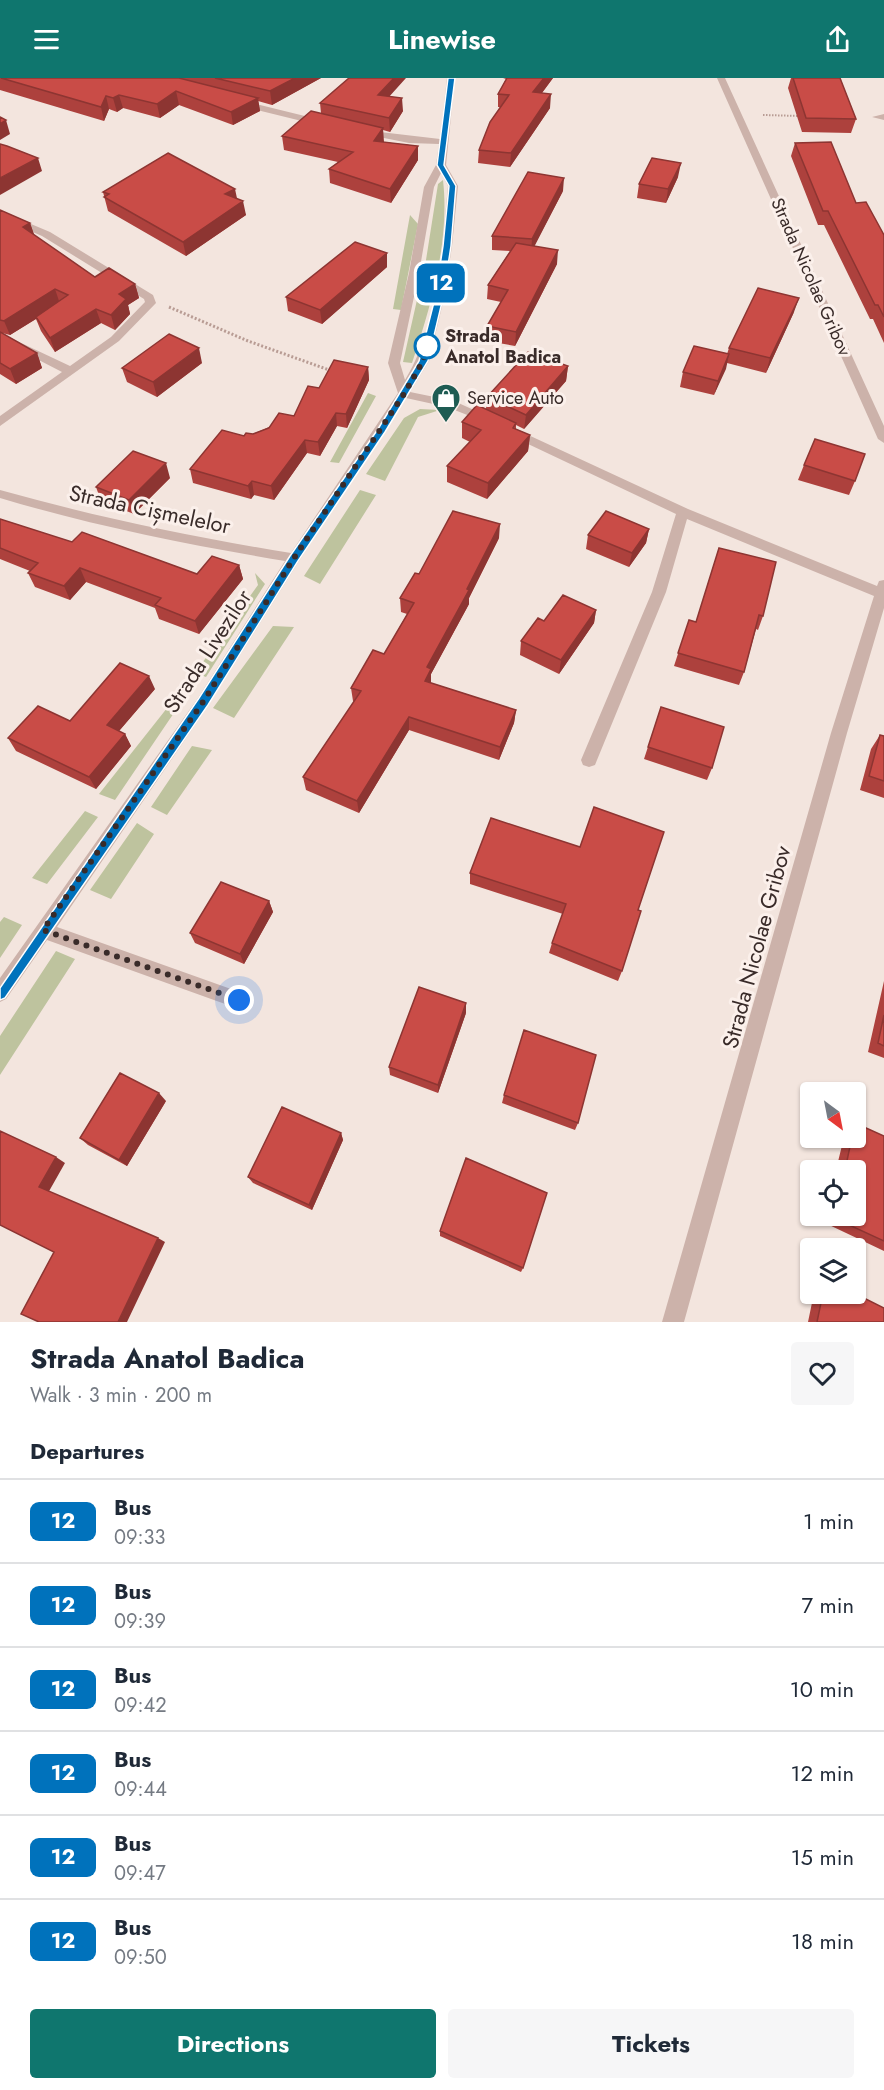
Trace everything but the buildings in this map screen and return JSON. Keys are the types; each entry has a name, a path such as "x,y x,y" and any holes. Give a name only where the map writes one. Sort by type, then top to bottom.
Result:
{"street":[{"name":"Strada Livezilor","path":"404,394 394,363 414,273 429,186 441,165 451,78"},
{"name":"Strada Nicolae Gribov","path":"721,78 884,439"},
{"path":"233,101 335,127"},
{"path":"357,131 409,140 443,142"},
{"name":"Strada Livezilor","path":"0,993 203,702 294,558 404,394 423,361 439,298 453,186 441,165"},
{"path":"0,214 46,234 149,297 151,303 115,339 0,422"},
{"path":"0,336 69,371"},
{"path":"404,394 450,404 473,412 683,512 883,592"},
{"name":"Strada Cișmelelor","path":"0,494 48,509 140,531 294,558"},
{"path":"589,760 659,592 683,512"},
{"name":"Strada Nicolae Gribov","path":"673,1322 839,732 883,592"},
{"path":"43,930 239,1000"}],"path":[{"path":"738,115 807,116"},
{"path":"151,303 160,303 248,341 342,373"}],"green space":[{"path":"443,180 444,226 432,296 412,363 403,362 426,260 438,184"},
{"path":"410,215 418,224 401,310 393,309"},
{"path":"368,393 376,396 339,463 330,462"},
{"path":"420,409 440,410 418,417 385,481 366,474 404,418"},
{"path":"360,490 376,495 320,584 304,576"},
{"path":"255,573 265,584 206,677 195,673 258,585"},
{"path":"273,626 294,627 234,718 213,708"},
{"path":"175,698 182,701 115,800 99,794"},
{"path":"192,746 212,750 167,815 151,807"},
{"path":"85,811 98,817 47,884 32,878"},
{"path":"137,823 154,834 111,899 90,890"},
{"path":"4,917 22,925 0,958 0,922"},
{"path":"56,951 75,959 0,1075 0,1036"}],"bus line":[{"name":"12","path":"0,993 203,702 294,558 381,430 423,361 439,298 453,186 441,165 451,78"}],"place":[{"name":"Strada Anatol Badica","path":"427,346"},
{"name":"Service Auto","path":"446,424"}],"route":[{"path":"239,1000 43,930 203,702 294,558 404,394 423,361 427,346"}]}
